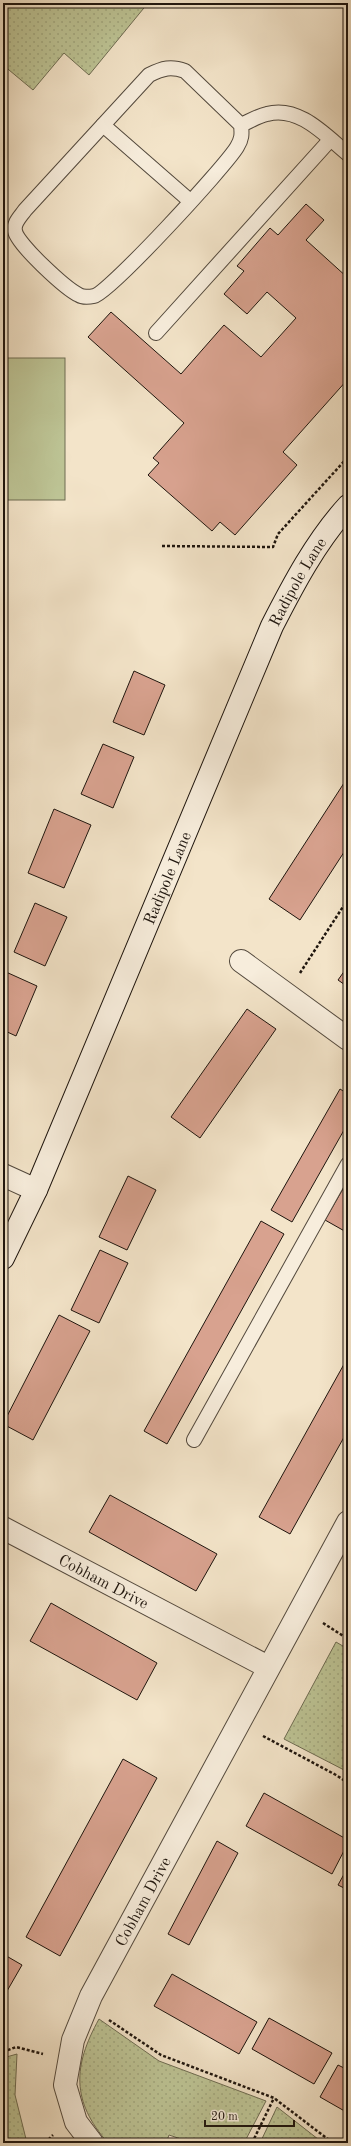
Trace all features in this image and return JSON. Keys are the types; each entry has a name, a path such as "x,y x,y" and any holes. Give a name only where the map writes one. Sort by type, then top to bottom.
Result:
{"street":[{"name":"Radipole Lane","path":"3,1258 36,1190 272,626 292,587 335,520 348,506"},
{"path":"241,961 348,1039"},
{"path":"3,1175 36,1190"},
{"name":"Cobham Drive","path":"92,2143 76,2122 65,2085 73,2040 87,2006 268,1667 348,1522"},
{"name":"Cobham Drive","path":"3,1528 268,1667"}],"lane":[{"path":"163,68 175,68 185,71 241,124 242,137 236,149 139,256 95,296 80,296 69,289 20,243 14,231 17,221 25,210 103,125 150,75 163,68"},
{"path":"241,124 268,113 284,112 305,119 348,154"},
{"path":"103,125 190,201"},
{"path":"156,333 330,140"},
{"path":"194,1440 348,1164"}],"path":[{"path":"162,546 273,547 278,534 348,458"},
{"path":"286,994 348,899"},
{"path":"239,1723 336,1774 348,1783"},
{"path":"87,2006 161,2055 274,2098 333,2143"},
{"path":"3,2052 16,2047 69,2061"},
{"path":"252,2143 274,2098"}],"green space":[{"path":"3,3 148,3 89,75 64,53 33,90 3,65"},
{"path":"3,358 65,358 65,500 3,500"},
{"path":"336,1642 348,1649 348,1772 284,1739"},
{"path":"99,2019 159,2061 266,2101 244,2143 193,2143 169,2135 166,2143 108,2143 96,2128 87,2113 82,2098 80,2083 84,2052"},
{"path":"17,2054 15,2095 27,2143 3,2143 3,2058"},
{"path":"277,2107 323,2143 260,2143"}],"building":[{"path":"306,204 324,220 306,240 348,278 348,379 283,452 297,465 235,535 220,522 212,531 148,475 159,463 153,458 184,423 88,337 111,312 181,374 224,325 261,357 296,318 267,292 247,314 224,294 244,271 237,266 270,228 278,235"},
{"path":"134,671 165,685 144,735 113,722"},
{"path":"103,744 134,757 113,808 81,794"},
{"path":"344,783 348,785 348,846 300,920 269,899"},
{"path":"54,809 91,825 64,888 28,873"},
{"path":"35,903 67,917 45,966 14,952"},
{"path":"348,966 348,987 338,980"},
{"path":"6,972 37,986 16,1036 3,1030 3,978"},
{"path":"247,1009 276,1029 200,1138 171,1117"},
{"path":"340,1089 348,1094 348,1123 292,1222 271,1210"},
{"path":"128,1176 156,1190 127,1250 99,1237"},
{"path":"348,1180 348,1233 325,1220"},
{"path":"261,1221 284,1234 167,1444 144,1431"},
{"path":"100,1250 128,1263 99,1323 71,1310"},
{"path":"59,1315 90,1331 33,1440 3,1424"},
{"path":"348,1357 348,1430 290,1534 259,1517"},
{"path":"110,1495 217,1554 196,1591 89,1532"},
{"path":"51,1603 157,1663 137,1700 30,1641"},
{"path":"123,1759 157,1778 60,1956 26,1937"},
{"path":"264,1793 348,1840 348,1843 332,1874 246,1826"},
{"path":"217,1841 238,1853 189,1945 168,1934"},
{"path":"348,1867 348,1890 338,1885"},
{"path":"3,1954 22,1965 3,1998"},
{"path":"172,1974 257,2022 239,2054 154,2006"},
{"path":"269,2018 332,2053 314,2084 252,2049"},
{"path":"338,2065 348,2070 348,2113 320,2097"}]}
